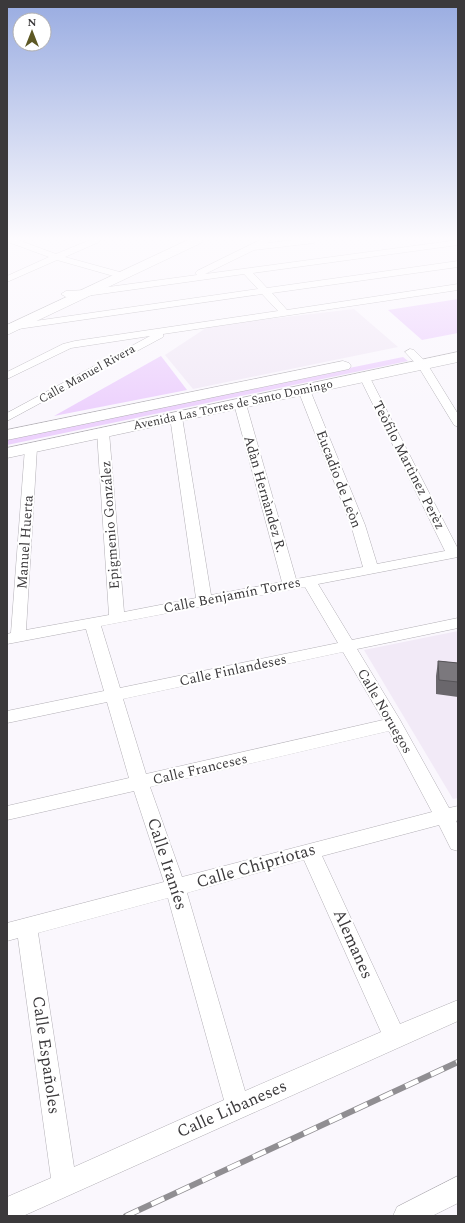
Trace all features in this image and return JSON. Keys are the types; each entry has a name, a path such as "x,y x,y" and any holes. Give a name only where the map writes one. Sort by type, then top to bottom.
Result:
{"street":[{"path":"10,326 61,297"},
{"path":"10,326 77,297"},
{"path":"10,326 220,297"},
{"path":"270,297 284,312"},
{"path":"7,376 66,346 75,344 388,297"},
{"name":"Calle Manuel Rivera","path":"7,418 167,331"},
{"path":"419,355 458,423"},
{"name":"Avenida Las Torres de Santo Domingo","path":"7,435 364,369 419,355"},
{"name":"Avenida Las Torres de Santo Domingo","path":"387,357 419,355 458,357"},
{"name":"Avenida Las Torres de Santo Domingo","path":"7,452 304,390 364,369"},
{"name":"Teòfilo Martìnez Perèz","path":"364,369 456,553"},
{"name":"Eucadio de Leòn","path":"304,390 358,525 371,569"},
{"name":"Adàn Hernàndez R.","path":"240,404 290,584"},
{"path":"176,417 204,600"},
{"name":"Epigmenio González","path":"103,432 117,618"},
{"name":"Manuel Huerta","path":"13,638 31,448"},
{"name":"Calle Benjamín Torres","path":"13,638 204,600 456,553"},
{"name":"Calle Noruegos","path":"308,581 450,815 458,843"},
{"name":"Calle Iraníes","path":"92,623 140,783 176,888 238,1106"},
{"name":"Calle Finlandeses","path":"7,717 458,623"},
{"name":"Calle Franceses","path":"7,813 394,724"},
{"name":"Calle Chipriotas","path":"17,929 176,888 310,850 450,815"},
{"name":"Alemanes","path":"310,850 396,1038"},
{"name":"Calle Españoles","path":"17,929 64,1184"},
{"name":"Calle Libaneses","path":"7,1210 238,1106 458,1010"},
{"path":"406,1216 458,1189"}],"shaded area":[{"path":"458,299 458,333 422,340 388,310"},
{"path":"354,309 398,347 193,389 165,355 209,326"},
{"path":"161,356 187,390 54,416"},
{"path":"403,357 408,361 7,445 7,438"},
{"path":"458,631 458,798 453,799 364,650"}],"building":[{"path":"438,661 458,663 458,682 439,680"}],"railway":[{"path":"126,1216 458,1062"}]}
